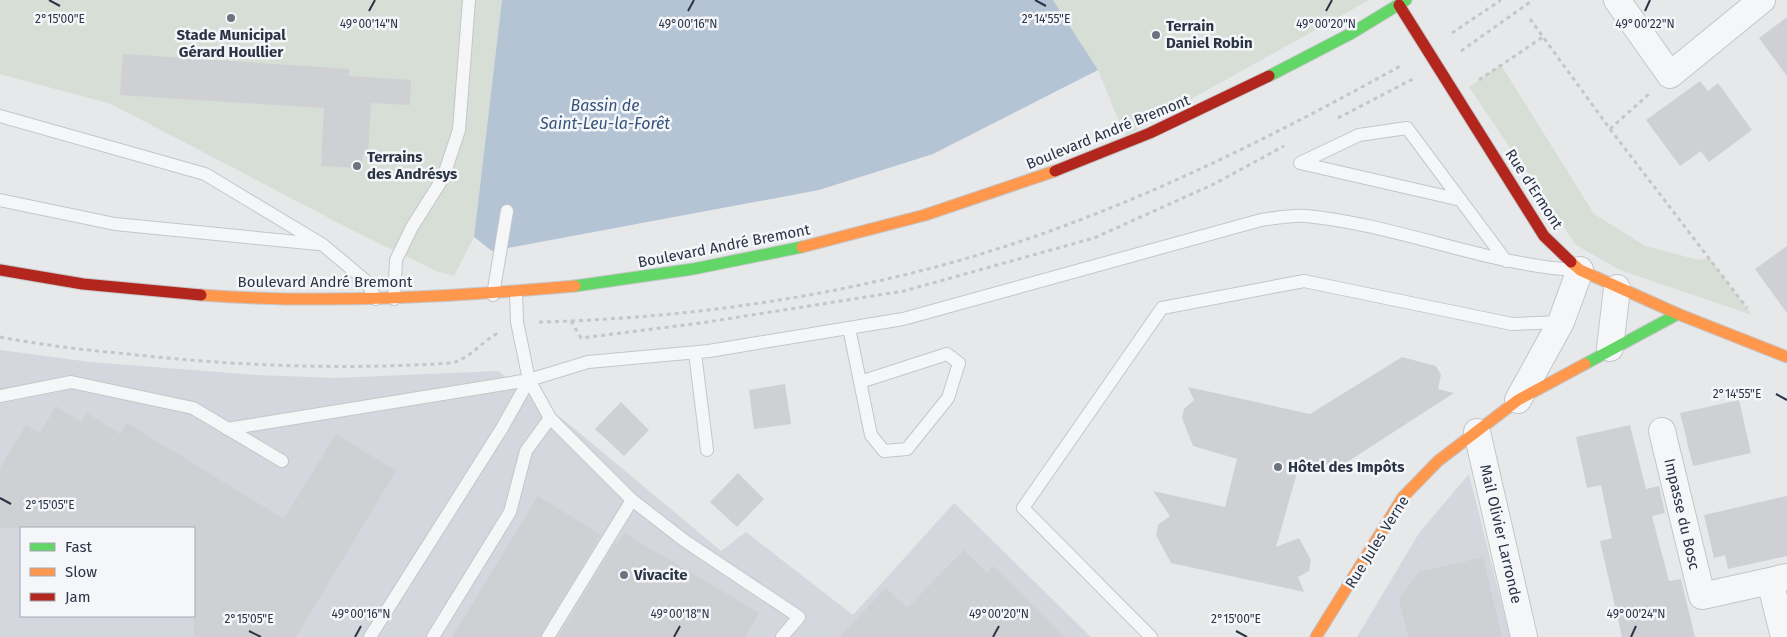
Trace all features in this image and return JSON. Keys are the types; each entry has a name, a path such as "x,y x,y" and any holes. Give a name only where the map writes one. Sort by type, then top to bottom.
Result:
{"street":[{"path":"1617,0 1670,75 1762,0"},
{"name":"Boulevard André Bremont","path":"0,270 90,284 195,295 394,299 516,293 651,276 744,260 888,226 968,203 1077,163 1178,121 1295,63 1402,2"},
{"name":"Rue d'Ermont","path":"1402,2 1439,67 1544,236 1580,270 1678,314 1780,348"},
{"name":"Rue Jules Verne","path":"1518,400 1561,322 1580,270"},
{"path":"1610,348 1617,288"},
{"name":"Rue Jules Verne","path":"1316,637 1403,497 1438,461 1518,400 1610,348 1678,314"},
{"name":"Impasse du Bosc","path":"1662,431 1702,596 1779,579"},
{"name":"Mail Olivier Larronde","path":"1478,432 1524,637"},
{"path":"1779,579 1784,637"}],"lane":[{"path":"394,299 396,260 412,227 443,178 459,130 469,0"},
{"path":"0,116 205,174 323,244 366,281 376,299"},
{"path":"1461,200 1300,163 1359,135 1407,128 1461,200 1506,261"},
{"path":"0,200 115,224 323,244"},
{"path":"493,295 507,211"},
{"path":"227,428 529,380 588,362 695,353 903,319 1261,220 1304,216 1348,222 1538,268 1580,270"},
{"path":"1151,637 1023,508 1162,308 1304,281 1512,324 1561,322"},
{"path":"516,293 517,322 529,380 550,418 632,500 685,541 799,617 782,637"},
{"path":"849,328 860,382 871,436 884,451 907,449 948,398 959,363 947,354 860,382"},
{"path":"695,353 708,450"},
{"path":"370,637 502,428 529,380"},
{"path":"0,396 72,382 193,408 282,461"},
{"path":"432,637 510,512 526,451 550,418"},
{"path":"548,637 632,500"}],"path":[{"path":"1447,36 1501,0"},
{"path":"1337,118 1439,67 1533,0"},
{"path":"1530,19 1610,129 1780,348"},
{"path":"1456,95 1543,37"},
{"path":"1610,129 1670,75"},
{"path":"571,321 581,338 701,323 904,291 1094,238 1214,184 1293,142"}],"shaded area":[{"name":"Terrains des Andrésys","path":"0,0 502,0 474,237 454,276 436,271 350,229 111,104 0,74"},
{"path":"1053,0 1369,0 1125,136 1098,70"},
{"path":"1501,65 1594,214 1645,246 1699,260 1709,258 1752,315 1620,270 1576,245 1469,87"},
{"path":"0,350 90,362 256,375 335,378 498,371 570,425 721,551 746,532 853,615 954,503 1091,637 0,637"},
{"path":"1469,474 1510,637 1357,637 1419,533"}],"water":[{"name":"Bassin de Saint-Leu-la-Forêt","path":"502,0 1053,0 1098,70 933,154 819,190 492,251 474,237"}],"building":[{"path":"1787,17 1787,76 1759,38"},
{"path":"123,54 349,69 349,76 411,80 410,105 371,103 368,154 363,154 361,168 321,166 324,108 120,95"},
{"path":"1700,81 1708,91 1718,83 1752,130 1709,162 1701,151 1680,166 1646,120"},
{"path":"1787,246 1787,313 1755,269"},
{"name":"Hôtel des Impôts","path":"1402,357 1436,366 1441,375 1438,389 1454,393 1341,466 1337,459 1312,473 1298,469 1276,547 1299,538 1311,560 1309,571 1298,577 1304,592 1171,563 1156,535 1158,525 1170,516 1153,491 1225,507 1237,459 1193,446 1182,418 1184,409 1194,400 1188,387 1310,414"},
{"path":"785,384 791,424 754,429 749,390"},
{"path":"1739,400 1751,453 1693,466 1680,413"},
{"path":"621,402 649,430 624,456 595,429"},
{"path":"56,406 81,422 87,413 120,434 127,423 284,519 336,434 396,471 296,637 194,637 195,527 0,528 0,468 26,425 40,433"},
{"path":"1630,425 1646,489 1659,486 1665,513 1652,516 1669,581 1681,579 1695,637 1622,637 1600,541 1612,538 1601,485 1587,488 1576,437"},
{"path":"738,473 764,499 737,527 710,502"},
{"path":"538,496 601,535 540,637 452,637"},
{"path":"1787,496 1787,556 1728,569 1725,555 1714,558 1704,515"},
{"path":"624,533 759,613 745,637 558,637 615,543 617,545"},
{"path":"964,550 987,573 993,566 1064,637 839,637 886,588 907,608"},
{"path":"1483,557 1502,637 1408,637 1399,599 1419,572"}],"traffic: fast":[{"path":"1269,76 1352,33 1406,0"},
{"path":"575,286 693,269 802,247"},
{"path":"1585,364 1678,314"}],"traffic: slow":[{"path":"802,247 925,215 1055,171"},
{"path":"1571,262 1580,270 1678,314 1787,357"},
{"path":"201,295 294,299 388,298 575,286"},
{"path":"1316,637 1403,497 1438,461 1518,400 1585,364"}],"traffic: jam":[{"path":"1399,5 1544,236 1571,262"},
{"path":"1055,171 1150,133 1269,76"},
{"path":"0,270 83,284 201,295"}],"place":[{"name":"Stade Municipal Gérard Houllier","path":"231,18"},
{"name":"Terrain Daniel Robin","path":"1156,35"},
{"name":"Terrains des Andrésys","path":"357,166"},
{"name":"Hôtel des Impôts","path":"1278,467"},
{"name":"Vivacite","path":"624,575"}]}
